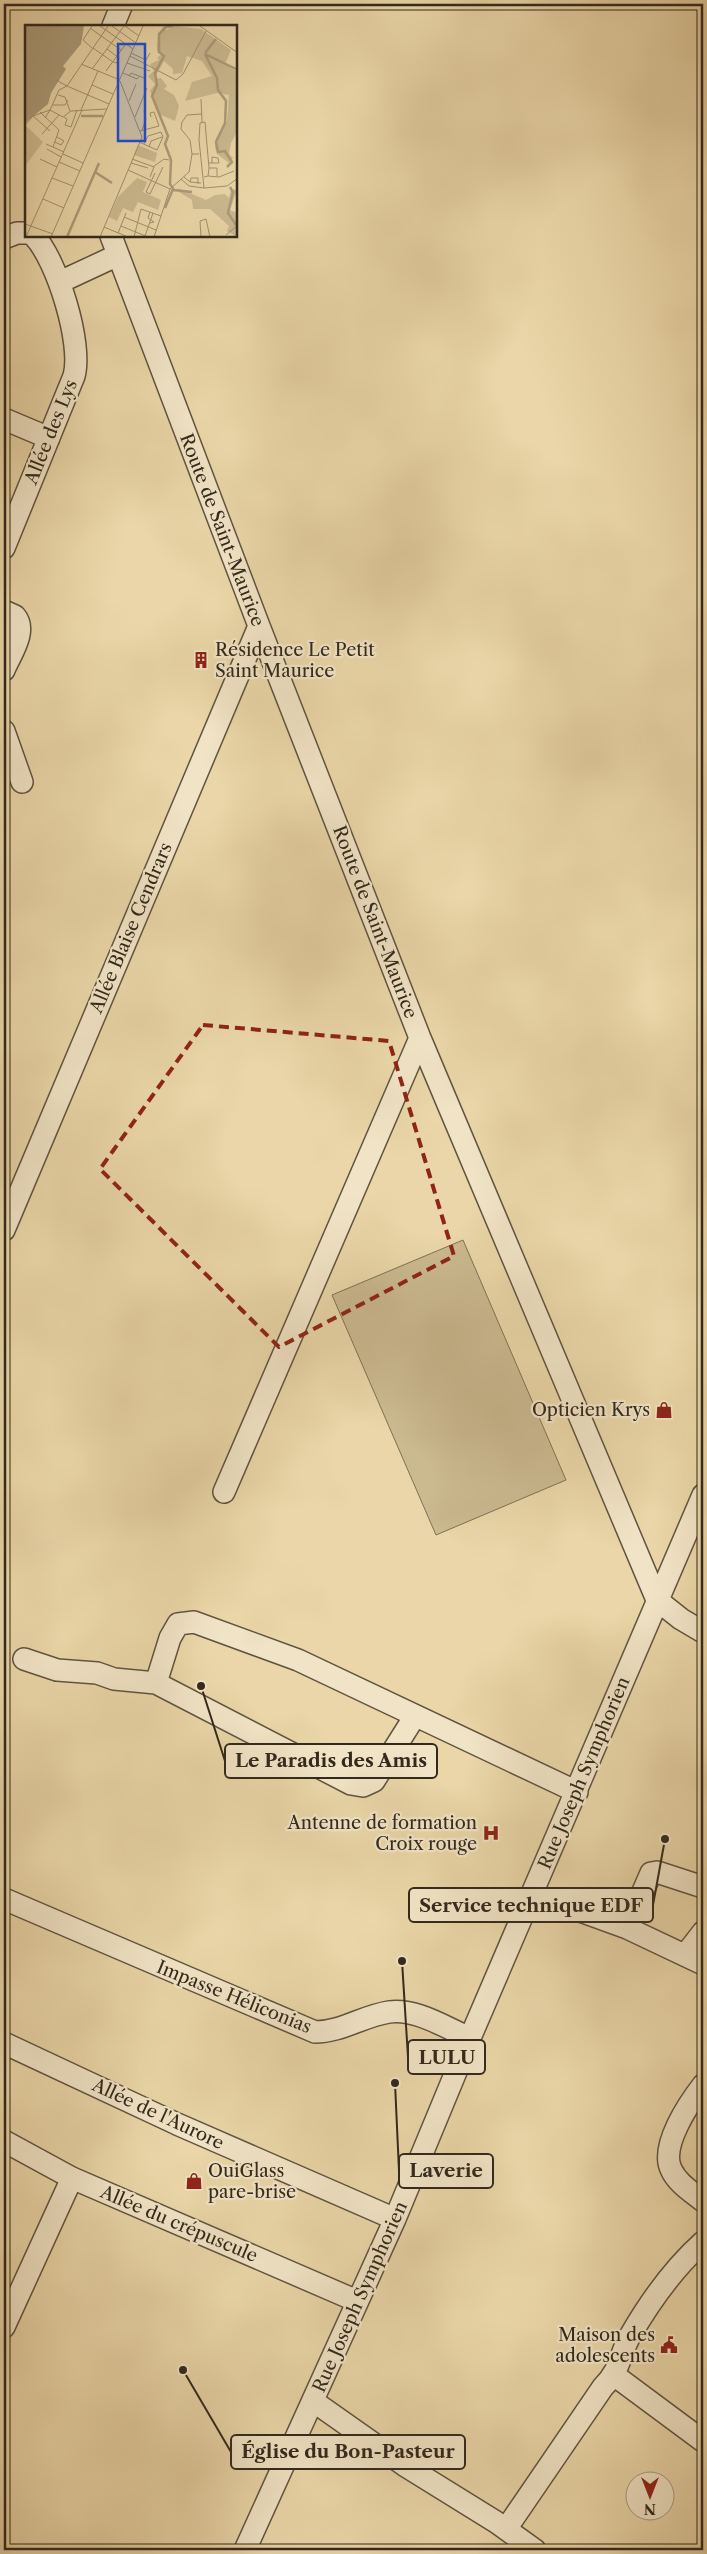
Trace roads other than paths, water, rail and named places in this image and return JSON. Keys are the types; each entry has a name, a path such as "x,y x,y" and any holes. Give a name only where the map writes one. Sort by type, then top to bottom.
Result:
{"street":[{"path":"114,25 122,4"},
{"path":"4,238 17,233 25,233"},
{"name":"Allée des Lys","path":"4,548 74,376 77,360 60,282 35,238"},
{"path":"60,282 114,246"},
{"name":"Route de Saint-Maurice","path":"114,246 259,626 420,1038 657,1600"},
{"path":"4,419 49,438"},
{"path":"4,611 18,618 20,632 4,670"},
{"name":"Allée Blaise Cendrars","path":"4,1230 259,626"},
{"path":"4,731 22,782"},
{"path":"224,1492 420,1038"},
{"name":"Rue Joseph Symphorien","path":"245,2550 396,2219 470,2038 703,1495"},
{"path":"657,1600 681,1619 703,1632"},
{"path":"156,1684 178,1624 194,1622 298,1660 577,1792"},
{"path":"24,1659 58,1670 97,1673 114,1678 156,1684 351,1784 363,1786 374,1781 415,1716"},
{"path":"628,1928 651,1873 657,1872 703,1887"},
{"path":"533,1894 628,1928 695,1959 703,1932"},
{"name":"Impasse Héliconias","path":"4,1899 314,2032 331,2032 390,2012 411,2013 470,2038"},
{"name":"Allée de l'Aurore","path":"4,2043 204,2136 396,2219"},
{"path":"703,2085 672,2138 668,2159 671,2170 681,2183 703,2201"},
{"name":"Allée du crépuscule","path":"4,2141 72,2178 357,2301"},
{"path":"4,2327 72,2178"},
{"path":"506,2529 598,2394 614,2375 629,2337 659,2291 690,2254 703,2242"},
{"path":"614,2375 703,2441"},
{"path":"313,2401 404,2465 506,2529 535,2550"}],"place":[{"name":"Résidence Le Petit Saint Maurice","path":"201,660"},
{"name":"Opticien Krys","path":"664,1410"},
{"name":"Le Paradis des Amis","path":"201,1686"},
{"name":"Antenne de formation Croix rouge","path":"491,1833"},
{"name":"Service technique EDF","path":"665,1839"},
{"name":"LULU","path":"402,1961"},
{"name":"Laverie","path":"395,2083"},
{"name":"OuiGlass pare-brise","path":"194,2181"},
{"name":"Maison des adolescents","path":"669,2345"},
{"name":"Église du Bon-Pasteur","path":"183,2370"}]}
